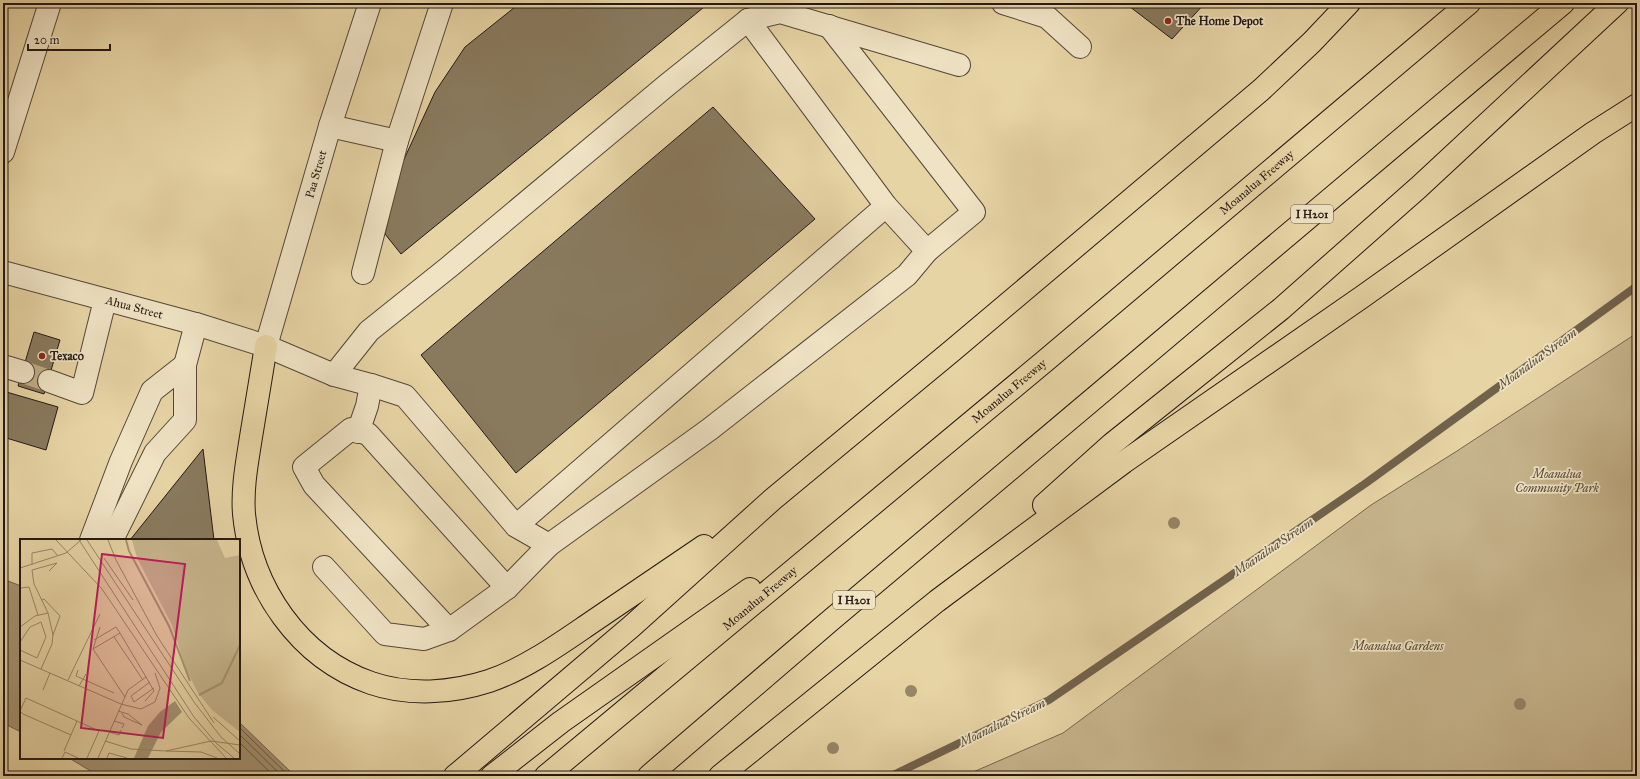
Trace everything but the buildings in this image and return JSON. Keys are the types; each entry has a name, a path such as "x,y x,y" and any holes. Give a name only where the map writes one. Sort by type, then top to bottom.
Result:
{"highway":[{"path":"455,776 632,626 773,499 953,350 1260,90 1312,42 1349,3"},
{"name":"Moanalua Freeway","path":"546,776 1045,361 1469,3"},
{"name":"I H201","path":"649,776 855,600 1563,3"},
{"path":"937,601 1112,444 1281,309 1419,187 1617,3"},
{"path":"720,776 937,601 1124,462 1362,297 1593,133 1637,105"},
{"path":"266,346 244,485 244,513 248,541 255,568 267,594 282,617 301,638 322,657 346,672 372,683 401,690 428,692 459,688 490,680 545,653 773,499"},
{"path":"492,776 561,722 881,498"}],"street":[{"path":"3,152 50,3"},
{"name":"Paa Street","path":"266,346 330,126 370,3"},
{"path":"363,273 397,141 442,3"},
{"path":"1004,3 1047,17 1080,47"},
{"path":"334,376 369,331 455,262 661,90 748,20 780,12 959,64"},
{"path":"748,20 886,206 928,251"},
{"path":"324,567 385,634 424,639 449,630 507,588 549,546 710,429 907,275 928,251 974,212 829,26"},
{"path":"330,126 397,141"},
{"path":"516,526 886,206"},
{"name":"Ahua Street","path":"3,272 196,324 266,346 334,376 371,385 405,396 516,526 549,546"},
{"path":"49,381 82,393 105,300"},
{"path":"113,539 156,453 185,420 185,365 196,324"},
{"path":"91,539 121,461 152,391 185,365"},
{"path":"358,432 367,406 371,385"},
{"path":"449,630 314,485 304,467 351,429 368,434 507,588"}],"green space":[{"name":"Moanalua Gardens","path":"1637,333 1637,776 964,776 1063,733 1371,505 1457,451"}],"water":[{"path":"3,579 20,586 20,732 3,723"},
{"path":"240,723 295,776 99,776 71,759 240,759"}],"waterway":[{"name":"Moanalua Stream","path":"891,776 1049,700 1366,483 1637,286"}],"tunnel":[{"path":"23,372 49,381"}],"place":[{"name":"The Home Depot","path":"1168,21"},
{"name":"Texaco","path":"42,356"}],"park label":[{"name":"Moanalua Community Park","path":"1557,481"}]}
